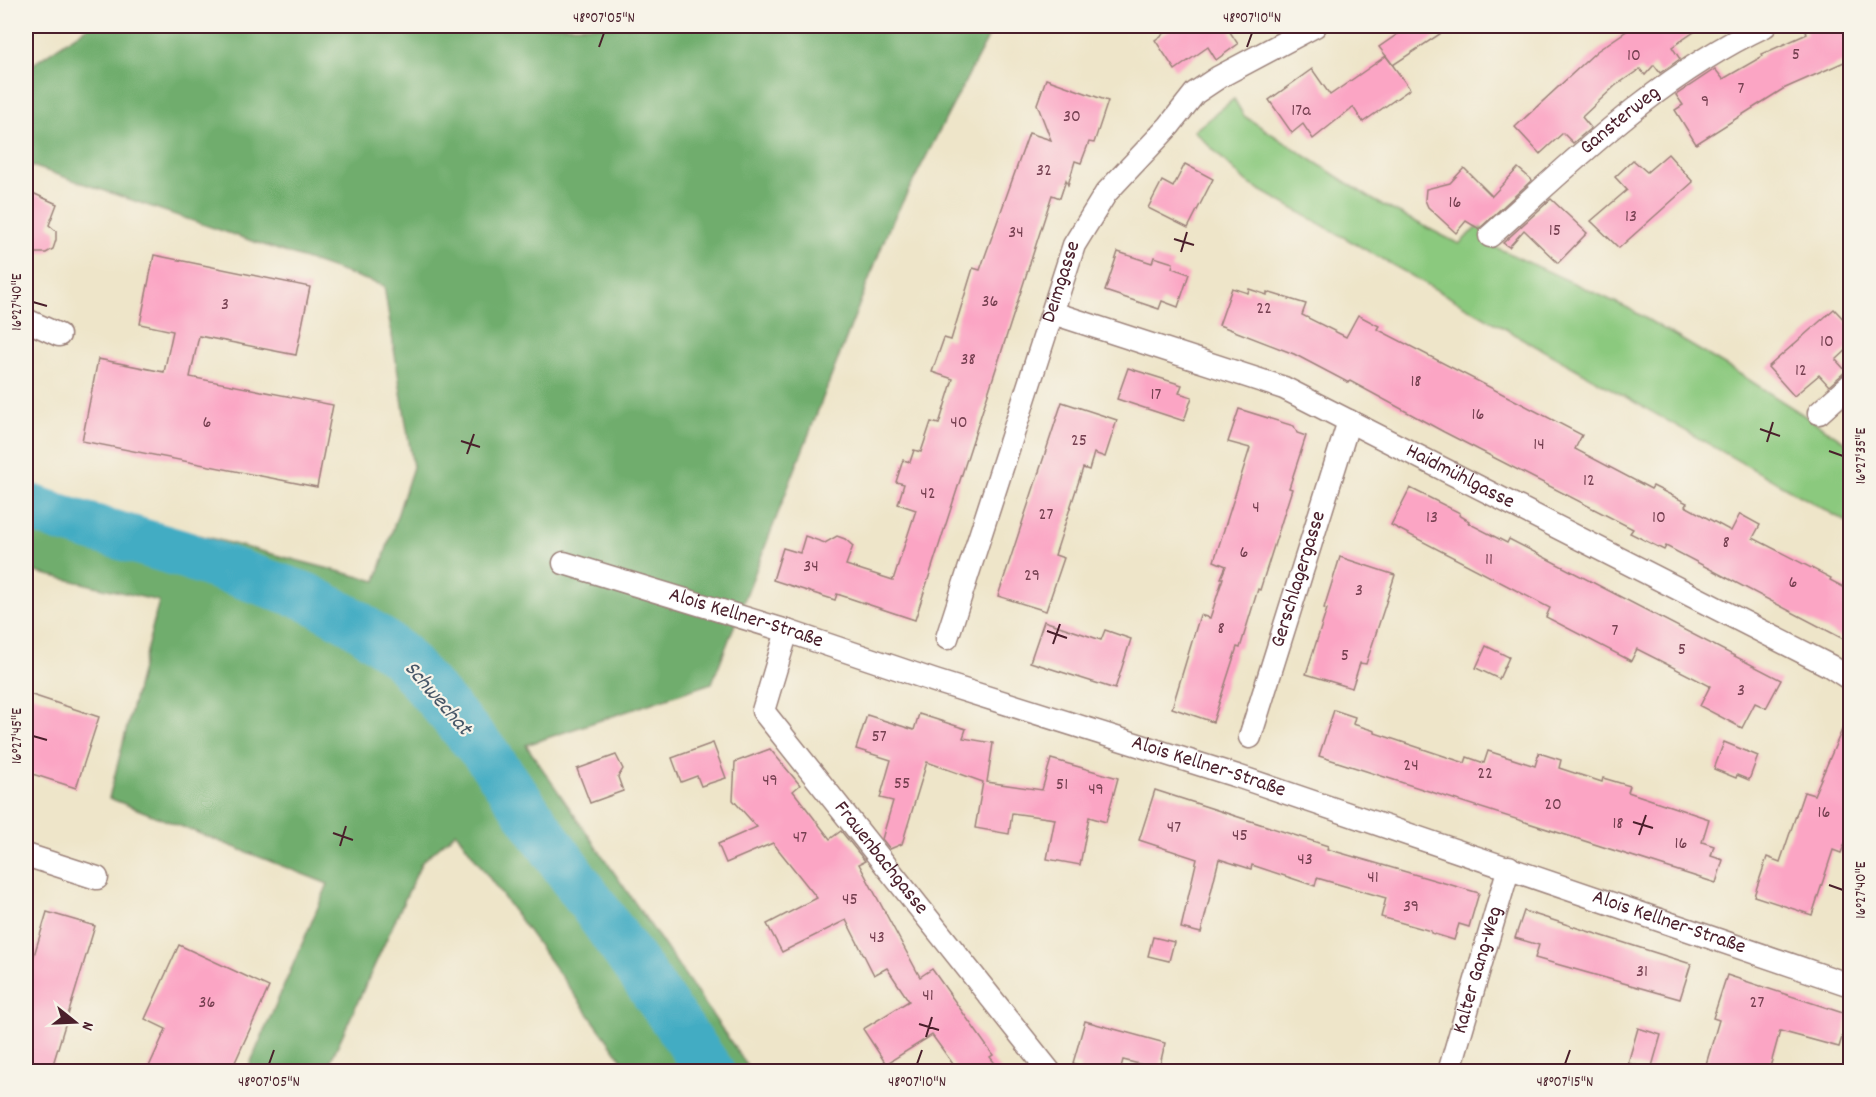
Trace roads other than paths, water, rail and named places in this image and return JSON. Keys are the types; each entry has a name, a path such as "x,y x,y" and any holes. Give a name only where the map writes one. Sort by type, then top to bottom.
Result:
{"street":[{"name":"Deimgasse","path":"947,638 1074,245 1106,193 1169,126 1195,93 1219,77 1315,26"},
{"name":"Gansterweg","path":"1490,236 1659,88 1738,38 1765,26"},
{"name":"Haidmühlgasse","path":"1053,313 1284,388 1820,661 1851,679"},
{"path":"26,320 59,335"},
{"path":"1819,413 1851,385"},
{"name":"Gerschlagergasse","path":"1250,737 1349,421"},
{"name":"Alois Kellner-Straße","path":"564,563 787,631 934,681 1237,776 1851,985"},
{"name":"Frauenbachgasse","path":"787,631 763,711 1050,1071"},
{"path":"26,855 97,878"},
{"name":"Kalter Gang-Weg","path":"1449,1071 1509,867"}],"waterway":[{"name":"Schwechat","path":"26,506 62,519 179,553 305,596 354,622 400,655 487,755 711,1072"}]}
